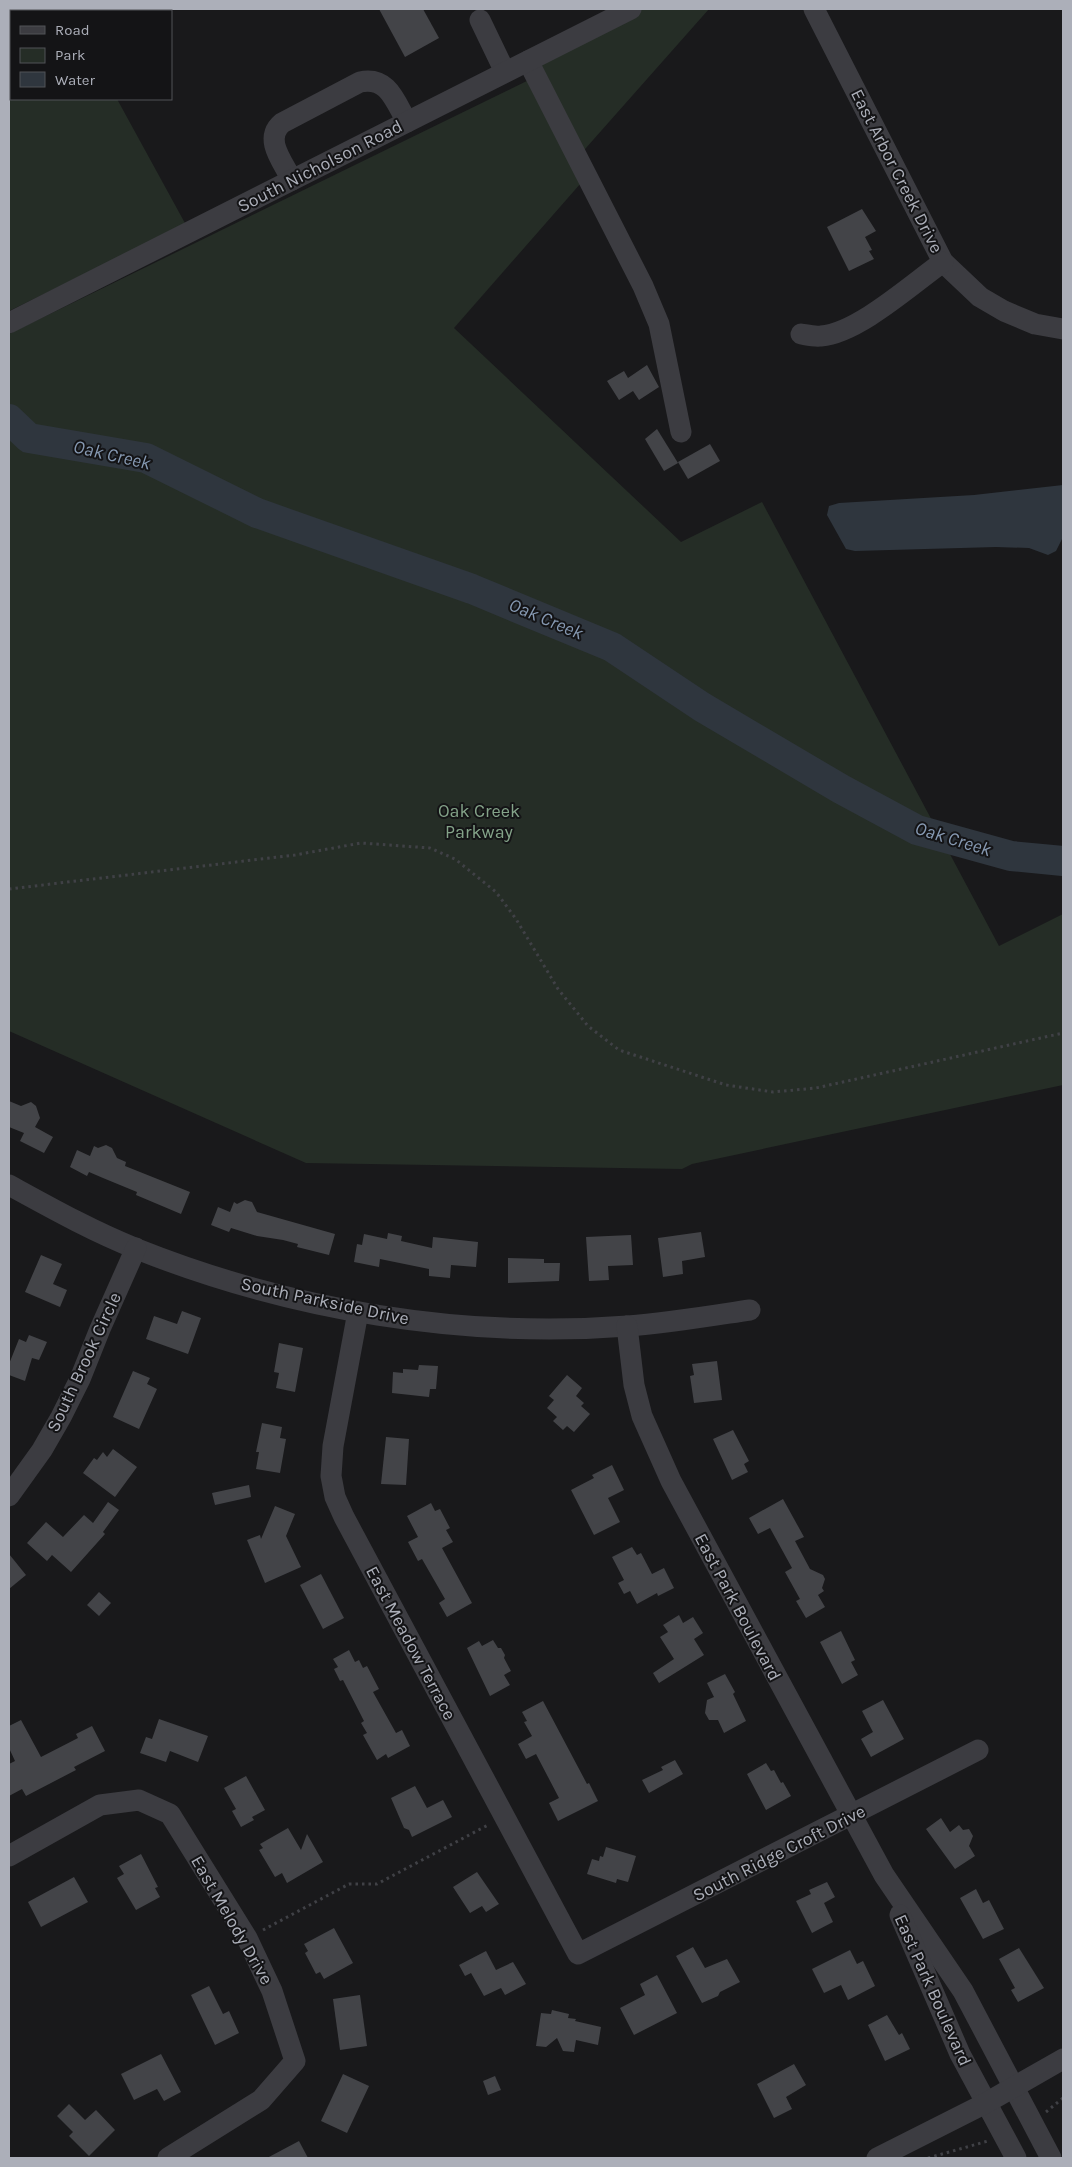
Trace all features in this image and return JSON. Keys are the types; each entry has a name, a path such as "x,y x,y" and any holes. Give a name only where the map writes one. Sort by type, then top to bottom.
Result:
{"street":[{"name":"East Arbor Creek Drive","path":"814,9 943,262 980,297 1004,311 1035,324 1063,329"},
{"name":"South Nicholson Road","path":"9,323 528,61 625,10"},
{"path":"480,20 505,72"},
{"path":"528,61 643,286 659,324 681,432"},
{"path":"292,180 272,139 275,129 282,123 360,82 369,80 380,82 389,89 406,122"},
{"path":"801,334 820,336 840,331 859,323 943,262"},
{"name":"South Parkside Drive","path":"9,1185 73,1220 136,1248 214,1277 293,1298 358,1312 424,1321 496,1327 552,1328 627,1326 685,1320 750,1310"},
{"name":"South Brook Circle","path":"9,1496 42,1450 61,1417 80,1379 136,1248"},
{"name":"East Meadow Terrace","path":"358,1312 333,1446 331,1476 335,1497 348,1526 578,1954"},
{"name":"East Park Boulevard","path":"627,1326 634,1384 642,1416 655,1450 851,1816 884,1875 963,1991 1051,2158"},
{"name":"South Ridge Croft Drive","path":"578,1954 978,1750"},
{"name":"East Melody Drive","path":"9,1856 100,1805 139,1800 170,1814 247,1938 272,1991 295,2061 261,2100 168,2158"},
{"name":"East Park Boulevard","path":"884,1875 938,2005 986,2103 1016,2158"},
{"path":"877,2158 986,2103 1063,2059"}],"path":[{"path":"9,889 295,855 361,843 430,848 455,859 496,892 516,919 558,989 588,1026 619,1050 726,1085 773,1092 816,1088 1063,1033"},
{"path":"247,1938 348,1884 377,1884 504,1816"},
{"path":"1044,2115 1063,2098"},
{"path":"928,2158 993,2139"}],"green space":[{"path":"9,9 68,9 10,10 10,100 118,100 186,225 9,311"},
{"name":"Oak Creek Parkway","path":"628,9 709,9 578,157 588,175 454,328 681,542 762,502 999,946 1063,914 1063,1085 692,1164 682,1169 306,1163 9,1031 9,334 535,77 527,60"}],"water":[{"path":"1063,485 1063,537 1056,551 1048,555 1029,548 996,547 855,551 846,549 827,515 829,506 839,503 974,495"}],"building":[{"path":"379,9 423,9 439,38 405,57"},
{"path":"862,209 876,231 865,237 872,250 869,251 874,259 849,271 827,227"},
{"path":"647,365 659,387 639,400 633,391 619,400 607,381 624,371 628,378"},
{"path":"657,429 678,463 664,471 645,439"},
{"path":"710,444 720,461 688,479 678,462"},
{"path":"9,1101 21,1106 31,1102 36,1106 40,1118 35,1127 53,1137 44,1153 20,1141 24,1133 9,1127"},
{"path":"106,1145 112,1148 117,1158 126,1162 125,1166 190,1192 181,1214 136,1195 137,1192 89,1172 87,1176 70,1167 77,1150 90,1156 94,1146 98,1148"},
{"path":"245,1200 252,1202 257,1212 335,1234 329,1255 297,1247 298,1244 283,1240 257,1236 231,1228 229,1232 211,1225 218,1207 230,1212 234,1202 237,1204"},
{"path":"701,1232 705,1257 682,1261 683,1274 663,1277 658,1238"},
{"path":"388,1233 402,1236 401,1241 432,1248 433,1237 478,1242 476,1267 451,1265 450,1278 429,1276 429,1269 380,1259 379,1267 354,1262 357,1244 362,1245 364,1234 387,1239"},
{"path":"631,1235 633,1265 608,1266 609,1280 589,1281 586,1237"},
{"path":"41,1255 62,1264 53,1284 67,1290 60,1307 25,1292"},
{"path":"508,1258 544,1259 544,1263 560,1263 559,1281 508,1283"},
{"path":"182,1311 201,1318 188,1354 146,1339 154,1316 177,1324"},
{"path":"29,1335 47,1342 39,1360 32,1358 25,1381 9,1375 9,1364 19,1339 26,1342"},
{"path":"279,1343 303,1348 295,1392 276,1388 279,1373 274,1372"},
{"path":"717,1361 722,1400 694,1403 690,1376 694,1375 692,1364"},
{"path":"419,1365 438,1366 436,1389 430,1389 429,1397 392,1393 393,1372 403,1373 403,1369 418,1370"},
{"path":"133,1371 150,1378 147,1384 157,1389 139,1429 113,1417"},
{"path":"567,1375 582,1388 576,1396 584,1403 581,1406 590,1414 574,1432 567,1426 563,1430 553,1421 557,1417 547,1408 554,1400 549,1396"},
{"path":"262,1423 282,1427 280,1438 286,1439 280,1473 256,1469 259,1452 256,1452"},
{"path":"733,1430 749,1461 744,1464 748,1472 732,1480 713,1439"},
{"path":"386,1437 409,1439 406,1485 381,1484"},
{"path":"113,1449 137,1467 115,1497 83,1473 94,1458 97,1460 103,1452 107,1457"},
{"path":"612,1465 624,1490 608,1498 620,1522 594,1535 571,1490 594,1478 592,1475"},
{"path":"249,1485 251,1497 215,1505 212,1493"},
{"path":"783,1499 804,1537 795,1541 810,1569 823,1575 825,1579 822,1588 824,1591 818,1595 825,1607 806,1618 796,1601 800,1599 785,1572 792,1568 770,1528 758,1534 749,1518"},
{"path":"108,1502 119,1510 103,1532 105,1534 71,1572 52,1555 47,1561 27,1543 46,1522 63,1537 84,1515 93,1523"},
{"path":"431,1503 435,1511 440,1509 450,1528 446,1530 453,1542 442,1548 472,1603 447,1617 439,1603 445,1599 422,1559 418,1561 408,1542 418,1537 407,1516"},
{"path":"275,1506 295,1514 286,1536 301,1567 265,1583 247,1540 260,1535 261,1539"},
{"path":"632,1547 637,1555 641,1553 652,1574 664,1568 674,1588 658,1596 657,1593 637,1604 630,1591 624,1594 618,1583 624,1580 612,1557"},
{"path":"9,1554 26,1575 9,1589"},
{"path":"321,1574 344,1618 323,1629 300,1585"},
{"path":"99,1592 111,1603 99,1616 87,1605"},
{"path":"679,1615 683,1623 693,1617 703,1633 694,1639 704,1655 659,1683 653,1673 674,1659 660,1637 668,1632 663,1625"},
{"path":"841,1631 855,1660 851,1662 858,1675 842,1684 820,1642"},
{"path":"493,1640 498,1648 501,1648 511,1671 504,1675 510,1685 490,1696 467,1648 479,1641 482,1646"},
{"path":"349,1650 355,1662 359,1660 363,1668 367,1666 379,1689 373,1692 396,1733 402,1730 410,1746 388,1758 386,1754 377,1760 363,1735 367,1733 361,1723 364,1721 343,1680 340,1681 334,1669 338,1667 333,1659"},
{"path":"725,1674 735,1692 733,1694 746,1721 724,1733 718,1720 709,1720 705,1713 707,1700 714,1697 707,1683"},
{"path":"883,1700 904,1739 871,1757 861,1739 873,1732 862,1711"},
{"path":"543,1701 598,1801 558,1821 549,1803 559,1798 536,1754 526,1759 518,1744 532,1736 524,1722 527,1721 522,1712"},
{"path":"159,1719 208,1736 198,1762 170,1751 166,1762 140,1753 146,1737 152,1739"},
{"path":"21,1720 41,1757 78,1738 76,1734 92,1726 105,1751 74,1767 76,1770 26,1796 22,1789 9,1796 9,1764 15,1761 9,1748 9,1726"},
{"path":"675,1760 683,1774 649,1793 642,1780 663,1770 661,1767"},
{"path":"766,1763 771,1771 774,1770 791,1796 766,1810 747,1774"},
{"path":"246,1776 265,1810 252,1817 254,1820 241,1827 232,1811 236,1809 224,1788"},
{"path":"415,1786 427,1808 443,1800 452,1817 412,1837 409,1830 404,1828 391,1798"},
{"path":"941,1818 950,1832 959,1825 963,1830 969,1829 973,1836 969,1846 975,1856 955,1869 926,1829"},
{"path":"288,1828 301,1850 307,1834 323,1862 287,1883 282,1873 275,1877 259,1850 263,1848 260,1844"},
{"path":"606,1847 636,1856 628,1882 617,1879 616,1883 587,1874 592,1859 599,1861 600,1856 603,1857"},
{"path":"141,1854 158,1887 155,1888 160,1897 136,1910 117,1878 124,1874 119,1866"},
{"path":"477,1872 499,1904 486,1912 482,1906 470,1913 453,1887"},
{"path":"74,1877 88,1902 41,1927 28,1902"},
{"path":"827,1882 835,1897 824,1903 833,1922 812,1933 796,1901 811,1894 809,1890"},
{"path":"976,1889 983,1903 989,1900 1004,1929 983,1939 960,1898"},
{"path":"334,1928 353,1963 324,1979 320,1972 316,1974 305,1953 308,1951 304,1944"},
{"path":"693,1947 705,1968 727,1959 740,1982 720,1992 718,1996 702,2003 676,1956"},
{"path":"1019,1948 1044,1988 1018,2002 1011,1990 1015,1988 999,1959"},
{"path":"850,1950 857,1964 863,1961 875,1986 848,2000 841,1985 824,1993 812,1969"},
{"path":"486,1951 496,1970 513,1962 526,1984 505,1995 501,1988 484,1996 471,1973 465,1976 459,1965"},
{"path":"657,1975 677,2013 634,2035 620,2008 645,1995 640,1984"},
{"path":"209,1986 223,2014 229,2011 239,2033 215,2045 191,1995"},
{"path":"360,1995 367,2046 340,2050 333,1999"},
{"path":"552,2010 569,2014 568,2018 576,2019 575,2021 601,2027 598,2045 576,2040 574,2052 563,2051 557,2038 546,2047 536,2046 541,2013 551,2014"},
{"path":"887,2015 899,2035 902,2033 910,2049 885,2061 868,2025"},
{"path":"161,2054 181,2092 164,2101 157,2089 134,2100 121,2074"},
{"path":"794,2064 806,2085 786,2097 792,2109 774,2118 757,2084"},
{"path":"343,2074 369,2086 347,2133 321,2121"},
{"path":"495,2076 501,2090 488,2095 483,2081"},
{"path":"69,2104 85,2120 96,2110 115,2130 89,2156 69,2136 73,2132 57,2116"},
{"path":"299,2141 308,2158 267,2158"}],"waterway":[{"name":"Oak Creek","path":"9,419 29,438 146,458 257,513 472,589 612,647 702,707 841,789 917,830 1011,856 1063,861"}]}
